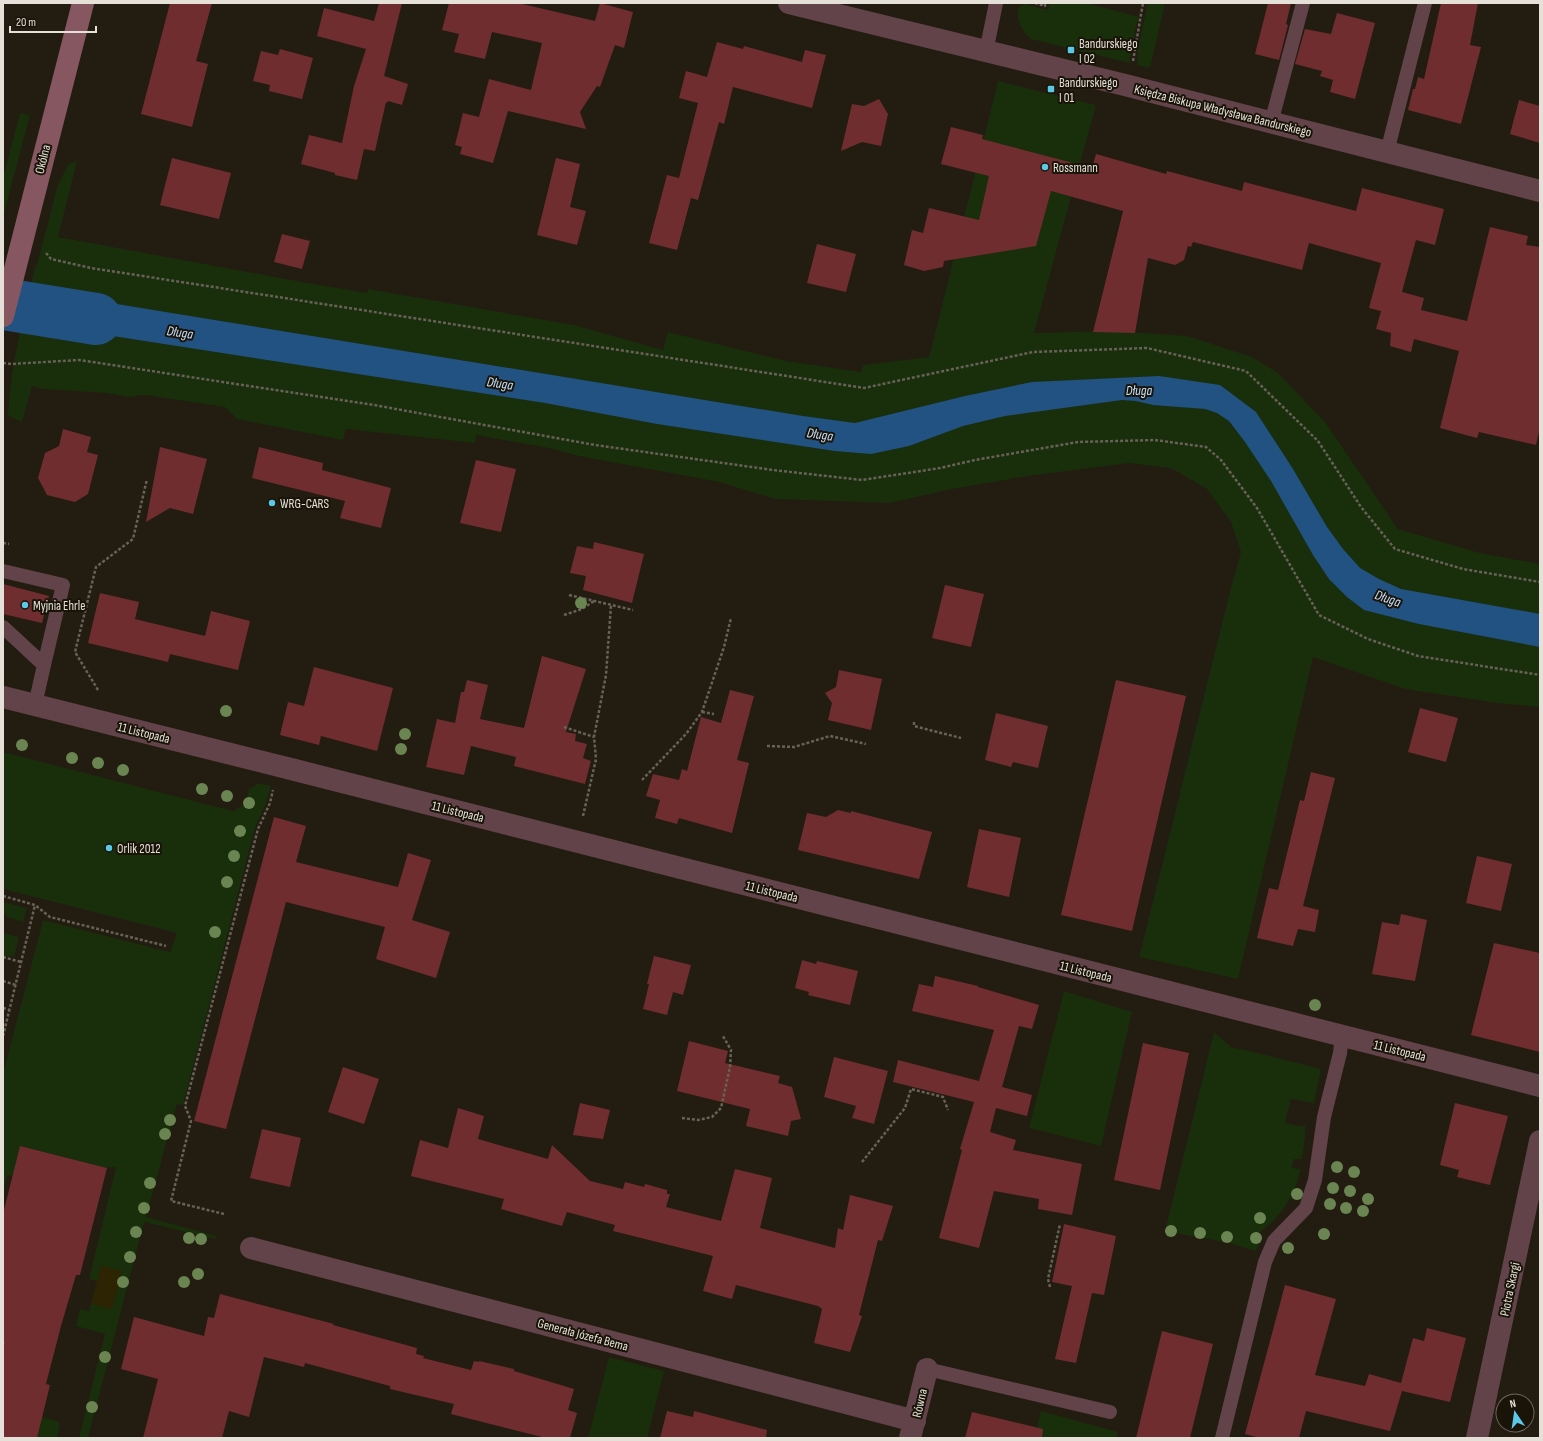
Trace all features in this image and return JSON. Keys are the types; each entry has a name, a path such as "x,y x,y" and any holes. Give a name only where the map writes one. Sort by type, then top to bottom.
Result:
{"street":[{"name":"Okólna","path":"3,316 16,260 83,3"},
{"name":"Księdza Biskupa Władysława Bandurskiego","path":"796,4 1271,122 1540,191"},
{"name":"11 Listopada","path":"3,697 1540,1086"},
{"name":"Piotra Skargi","path":"1477,1438 1540,1141"},
{"name":"Generała Józefa Bema","path":"251,1248 913,1429"},
{"name":"Równa","path":"913,1429 927,1369"}],"lane":[{"path":"986,52 996,3"},
{"path":"1271,122 1303,3"},
{"path":"1388,152 1425,3"},
{"path":"3,571 63,586 35,705"},
{"path":"3,627 44,665"},
{"path":"1222,1438 1265,1262 1274,1241 1306,1208 1315,1180 1324,1117 1340,1053 1342,1036"},
{"path":"927,1369 1110,1412"}],"path":[{"path":"1035,3 1045,6 1046,3"},
{"path":"1133,64 1143,3"},
{"path":"51,259 91,268 864,388 1033,352 1147,348 1246,371 1318,442 1361,507 1395,549 1463,569 1540,582"},
{"path":"3,363 11,364 79,360 374,405 596,445 773,470 862,480 940,468 975,460 1078,442 1155,440 1206,447 1222,460 1257,508 1318,615 1368,639 1418,656 1540,675"},
{"path":"98,690 75,652 96,566 133,539 147,480"},
{"path":"3,543 9,544"},
{"path":"569,595 633,610"},
{"path":"564,615 582,609 594,601"},
{"path":"582,817 596,759 594,737 606,675 611,605"},
{"path":"642,780 686,734 702,712 724,647 730,618"},
{"path":"702,712 714,714"},
{"path":"914,722 914,726 961,738"},
{"path":"564,727 594,737"},
{"path":"767,746 794,747 830,736 866,744"},
{"path":"224,1214 171,1201 191,1121 185,1106 258,829 270,803 275,784"},
{"path":"3,896 35,905 50,917 166,946"},
{"path":"3,1036 35,905"},
{"path":"3,957 21,962"},
{"path":"3,981 16,985"},
{"path":"3,1008 10,1010"},
{"path":"682,1118 698,1120 712,1117 721,1108 730,1067 731,1050 724,1036"},
{"path":"862,1162 905,1108 911,1089 943,1097 948,1110"},
{"path":"1050,1287 1048,1279 1060,1224"}],"green space":[{"path":"1049,3 1087,3 1139,17 1129,63 1031,39 1025,33 1020,24 1018,16 1019,7 1025,4 1048,10"},
{"path":"1148,3 1165,3 1150,68 1137,65 1138,47"},
{"path":"998,81 1096,105 1034,333 1112,331 1188,336 1252,357 1278,373 1325,422 1398,529 1480,553 1540,564 1540,707 1497,703 1405,689 1313,657 1238,979 1139,957 1241,552 1231,522 1207,489 1171,468 1129,463 1028,476 952,489 890,503 775,499 719,482 476,435 475,443 346,429 343,440 237,419 225,407 145,395 130,397 106,393 42,389 32,386 22,422 8,416 9,397 15,359 35,267 37,265 58,184 69,164 77,161 58,237 308,283 367,293 368,289 574,325 663,350 668,332 786,361 861,372 863,365 929,357"},
{"path":"20,113 30,115 3,217 3,178"},
{"path":"3,752 233,811 246,804 249,789 256,785 255,783 271,786 266,803 255,828 183,1105 177,1104 146,1217 217,1236 216,1239 144,1222 88,1438 79,1438 105,1334 76,1326 80,1309 89,1311 97,1281 89,1279 116,1167 107,1168 20,1146 13,1176 7,1175 3,1192 3,1074 43,920 170,952 177,933 3,889"},
{"path":"3,902 27,908 23,922 6,917 7,914 3,913"},
{"path":"3,933 19,937 14,957 3,955"},
{"path":"1064,991 1132,1012 1101,1146 1029,1128"},
{"path":"1214,1032 1231,1047 1321,1069 1314,1103 1291,1099 1285,1123 1299,1126 1305,1125 1302,1159 1294,1159 1292,1168 1301,1169 1295,1188 1286,1206 1256,1238 1254,1242 1259,1245 1255,1251 1229,1243 1165,1231"},
{"path":"609,1357 664,1371 647,1438 588,1438"},
{"path":"1041,1411 1118,1432 1117,1438 1034,1438"},
{"path":"42,1417 57,1421 60,1424 57,1438 37,1438"}],"sand":[{"path":"101,1266 122,1271 112,1309 91,1304"}],"water":[{"path":"28,296 53,299 86,299 803,416 855,423 965,396 1032,382 1159,376 1220,385 1256,412 1293,469 1327,527 1343,549 1360,568 1401,589 1540,614 1540,647 1419,624 1364,610 1347,597 1329,579 1313,555 1271,481 1229,421 1217,413 1205,409 1153,405 1136,401 1122,400 1005,416 963,426 909,446 871,454 835,451 657,424 545,403 74,330 21,326"}],"pier":[{"path":"29,294 21,328 19,326 26,295"}],"building":[{"path":"170,3 212,3 196,61 208,64 192,127 141,114"},
{"path":"379,3 402,3 384,76 408,84 402,105 388,101 387,103 386,102 375,151 364,149 357,180 335,175 335,173 301,164 309,135 342,143 354,86 366,49 317,36 324,8 374,21"},
{"path":"449,3 518,3 595,21 600,3 633,12 624,48 615,45 600,87 597,86 580,112 586,129 508,111 493,163 460,154 462,147 455,145 463,113 479,117 489,79 531,90 542,43 492,32 485,59 454,52 459,34 442,30"},
{"path":"1268,3 1291,3 1286,24 1288,25 1279,60 1255,54"},
{"path":"1441,3 1478,3 1470,45 1481,47 1461,124 1408,110 1413,89 1415,89 1418,77 1424,79"},
{"path":"1337,13 1375,23 1355,99 1330,92 1333,80 1320,76 1322,71 1295,64 1305,29 1331,34"},
{"path":"717,42 743,49 744,46 802,62 805,50 826,55 812,108 733,87 724,124 719,122 698,200 691,198 677,250 649,243 667,175 679,178 698,103 679,98 686,71 707,77"},
{"path":"280,49 313,58 302,99 269,91 270,85 253,81 261,51 278,55"},
{"path":"879,99 888,114 881,146 862,142 841,151 852,104 864,106"},
{"path":"1519,100 1540,106 1540,143 1510,134"},
{"path":"951,127 983,135 982,139 1092,168 1096,154 1166,174 1167,171 1242,191 1244,182 1356,211 1362,188 1444,209 1435,245 1416,240 1402,292 1424,298 1421,310 1467,321 1490,227 1528,236 1526,245 1540,247 1540,427 1536,445 1479,432 1477,438 1440,428 1459,351 1414,339 1411,352 1390,346 1391,333 1376,329 1381,311 1369,308 1381,263 1309,243 1302,270 1193,242 1191,247 1188,246 1184,260 1175,265 1148,258 1135,333 1093,332 1123,211 1051,191 1036,246 944,261 943,267 924,271 904,265 912,230 923,233 929,208 979,220 989,176 941,164"},
{"path":"172,158 231,173 219,219 160,205"},
{"path":"556,158 580,164 570,207 586,211 577,245 537,235"},
{"path":"282,234 310,241 302,269 274,262"},
{"path":"817,244 856,254 846,292 807,283"},
{"path":"63,429 91,437 87,452 98,455 88,494 75,502 47,495 38,478 45,453 59,446"},
{"path":"160,447 207,459 193,514 170,508 146,522"},
{"path":"259,447 323,463 322,470 391,488 381,528 340,518 345,501 252,478"},
{"path":"476,460 516,469 501,532 460,523"},
{"path":"594,542 644,554 632,603 583,590 586,576 570,573 577,546 593,549"},
{"name":"Myjnia Ehrle","path":"3,584 49,596 42,623 3,614"},
{"path":"945,585 984,594 971,647 932,638"},
{"path":"100,593 139,602 135,619 205,636 211,611 250,621 238,670 170,654 168,662 88,643"},
{"path":"542,656 586,669 566,732 576,734 575,741 587,744 583,758 591,761 585,784 514,766 516,757 471,746 464,775 426,767 437,719 455,723 461,692 464,692 467,680 488,685 480,719 524,728"},
{"path":"314,667 393,688 377,751 321,736 319,745 280,735 288,702 304,706"},
{"path":"839,670 882,679 871,730 828,720 832,703 825,693 836,687"},
{"path":"1116,680 1186,696 1132,931 1061,915"},
{"path":"730,690 754,696 737,760 749,763 732,833 679,818 677,824 655,818 660,800 646,796 653,774 679,780 682,769 687,771 701,717 721,723"},
{"path":"1420,708 1458,718 1446,762 1408,752"},
{"path":"996,713 1048,726 1038,768 1013,762 1011,767 985,760"},
{"path":"1311,772 1335,778 1303,906 1319,910 1315,932 1298,929 1293,946 1257,938 1269,888 1278,890 1300,800 1304,801"},
{"path":"838,810 851,813 851,811 932,832 919,879 798,850 807,813 826,817"},
{"path":"274,817 306,826 296,862 398,887 408,853 431,860 412,920 450,932 436,978 376,959 385,927 286,902 226,1129 194,1121"},
{"path":"979,829 1021,838 1009,897 967,887"},
{"path":"1477,856 1512,864 1501,911 1466,903"},
{"path":"1401,914 1427,920 1415,981 1372,974 1382,922 1399,925"},
{"path":"1494,943 1540,953 1540,1052 1471,1035"},
{"path":"654,956 691,965 683,995 673,992 667,1015 643,1009"},
{"path":"802,960 816,964 817,961 858,971 850,1005 808,995 809,992 795,988"},
{"path":"935,976 978,986 1039,1005 1032,1029 1019,1026 1002,1087 1032,1095 1027,1116 996,1108 990,1132 1016,1140 1013,1150 1082,1164 1072,1215 1038,1209 1039,1199 994,1191 979,1248 939,1238 962,1150 960,1149 974,1102 893,1082 898,1060 979,1081 994,1030 912,1011 919,984 933,987"},
{"path":"689,1041 728,1051 725,1063 780,1076 778,1083 792,1087 801,1119 791,1121 788,1136 746,1126 750,1109 677,1091"},
{"path":"1143,1043 1189,1053 1160,1190 1114,1180"},
{"path":"834,1057 888,1071 874,1124 852,1118 856,1106 824,1097"},
{"path":"343,1067 379,1079 364,1124 328,1112"},
{"path":"580,1103 610,1110 603,1139 573,1135"},
{"path":"1455,1103 1508,1116 1490,1185 1457,1177 1459,1170 1440,1165"},
{"path":"458,1108 484,1116 478,1139 548,1159 552,1145 590,1181 623,1189 625,1182 644,1187 645,1184 667,1190 667,1194 670,1194 666,1207 721,1221 735,1169 772,1178 760,1228 835,1248 838,1228 843,1230 850,1195 893,1206 882,1241 878,1240 859,1315 862,1316 850,1352 814,1343 822,1309 818,1306 736,1285 732,1299 703,1291 713,1256 613,1231 615,1225 567,1212 562,1226 501,1209 504,1199 411,1176 420,1140 448,1148"},
{"path":"262,1129 301,1138 290,1187 250,1178"},
{"path":"20,1146 107,1168 80,1275 76,1275 61,1326 46,1384 50,1385 37,1438 3,1438 3,1214"},
{"path":"1064,1224 1116,1236 1104,1295 1092,1293 1076,1363 1055,1359 1072,1286 1052,1282"},
{"path":"1285,1285 1336,1299 1315,1375 1365,1386 1369,1374 1401,1383 1413,1338 1424,1341 1427,1328 1466,1338 1450,1402 1402,1391 1390,1431 1306,1411 1299,1438 1260,1438 1245,1434"},
{"path":"220,1294 334,1324 333,1325 417,1348 416,1354 424,1356 423,1358 471,1370 474,1361 479,1361 514,1369 514,1371 574,1389 568,1410 577,1413 570,1438 546,1438 451,1414 454,1404 390,1389 390,1386 305,1363 304,1367 264,1357 249,1417 229,1411 222,1438 143,1438 158,1379 121,1369 134,1317 204,1336 208,1317 214,1318"},
{"path":"1162,1331 1213,1344 1190,1438 1136,1438"},
{"path":"667,1411 693,1417 694,1411 767,1430 766,1438 660,1438"},
{"path":"972,1412 1043,1429 1042,1438 965,1438"}],"waterway":[{"name":"Długa","path":"3,304 96,319"}],"place":[{"name":"Bandurskiego I 02","path":"1071,50"},
{"name":"Bandurskiego I 01","path":"1051,89"},
{"name":"Rossmann","path":"1045,167"},
{"name":"WRG-CARS","path":"272,503"},
{"name":"Myjnia Ehrle","path":"25,605"},
{"name":"Orlik 2012","path":"109,848"}]}
